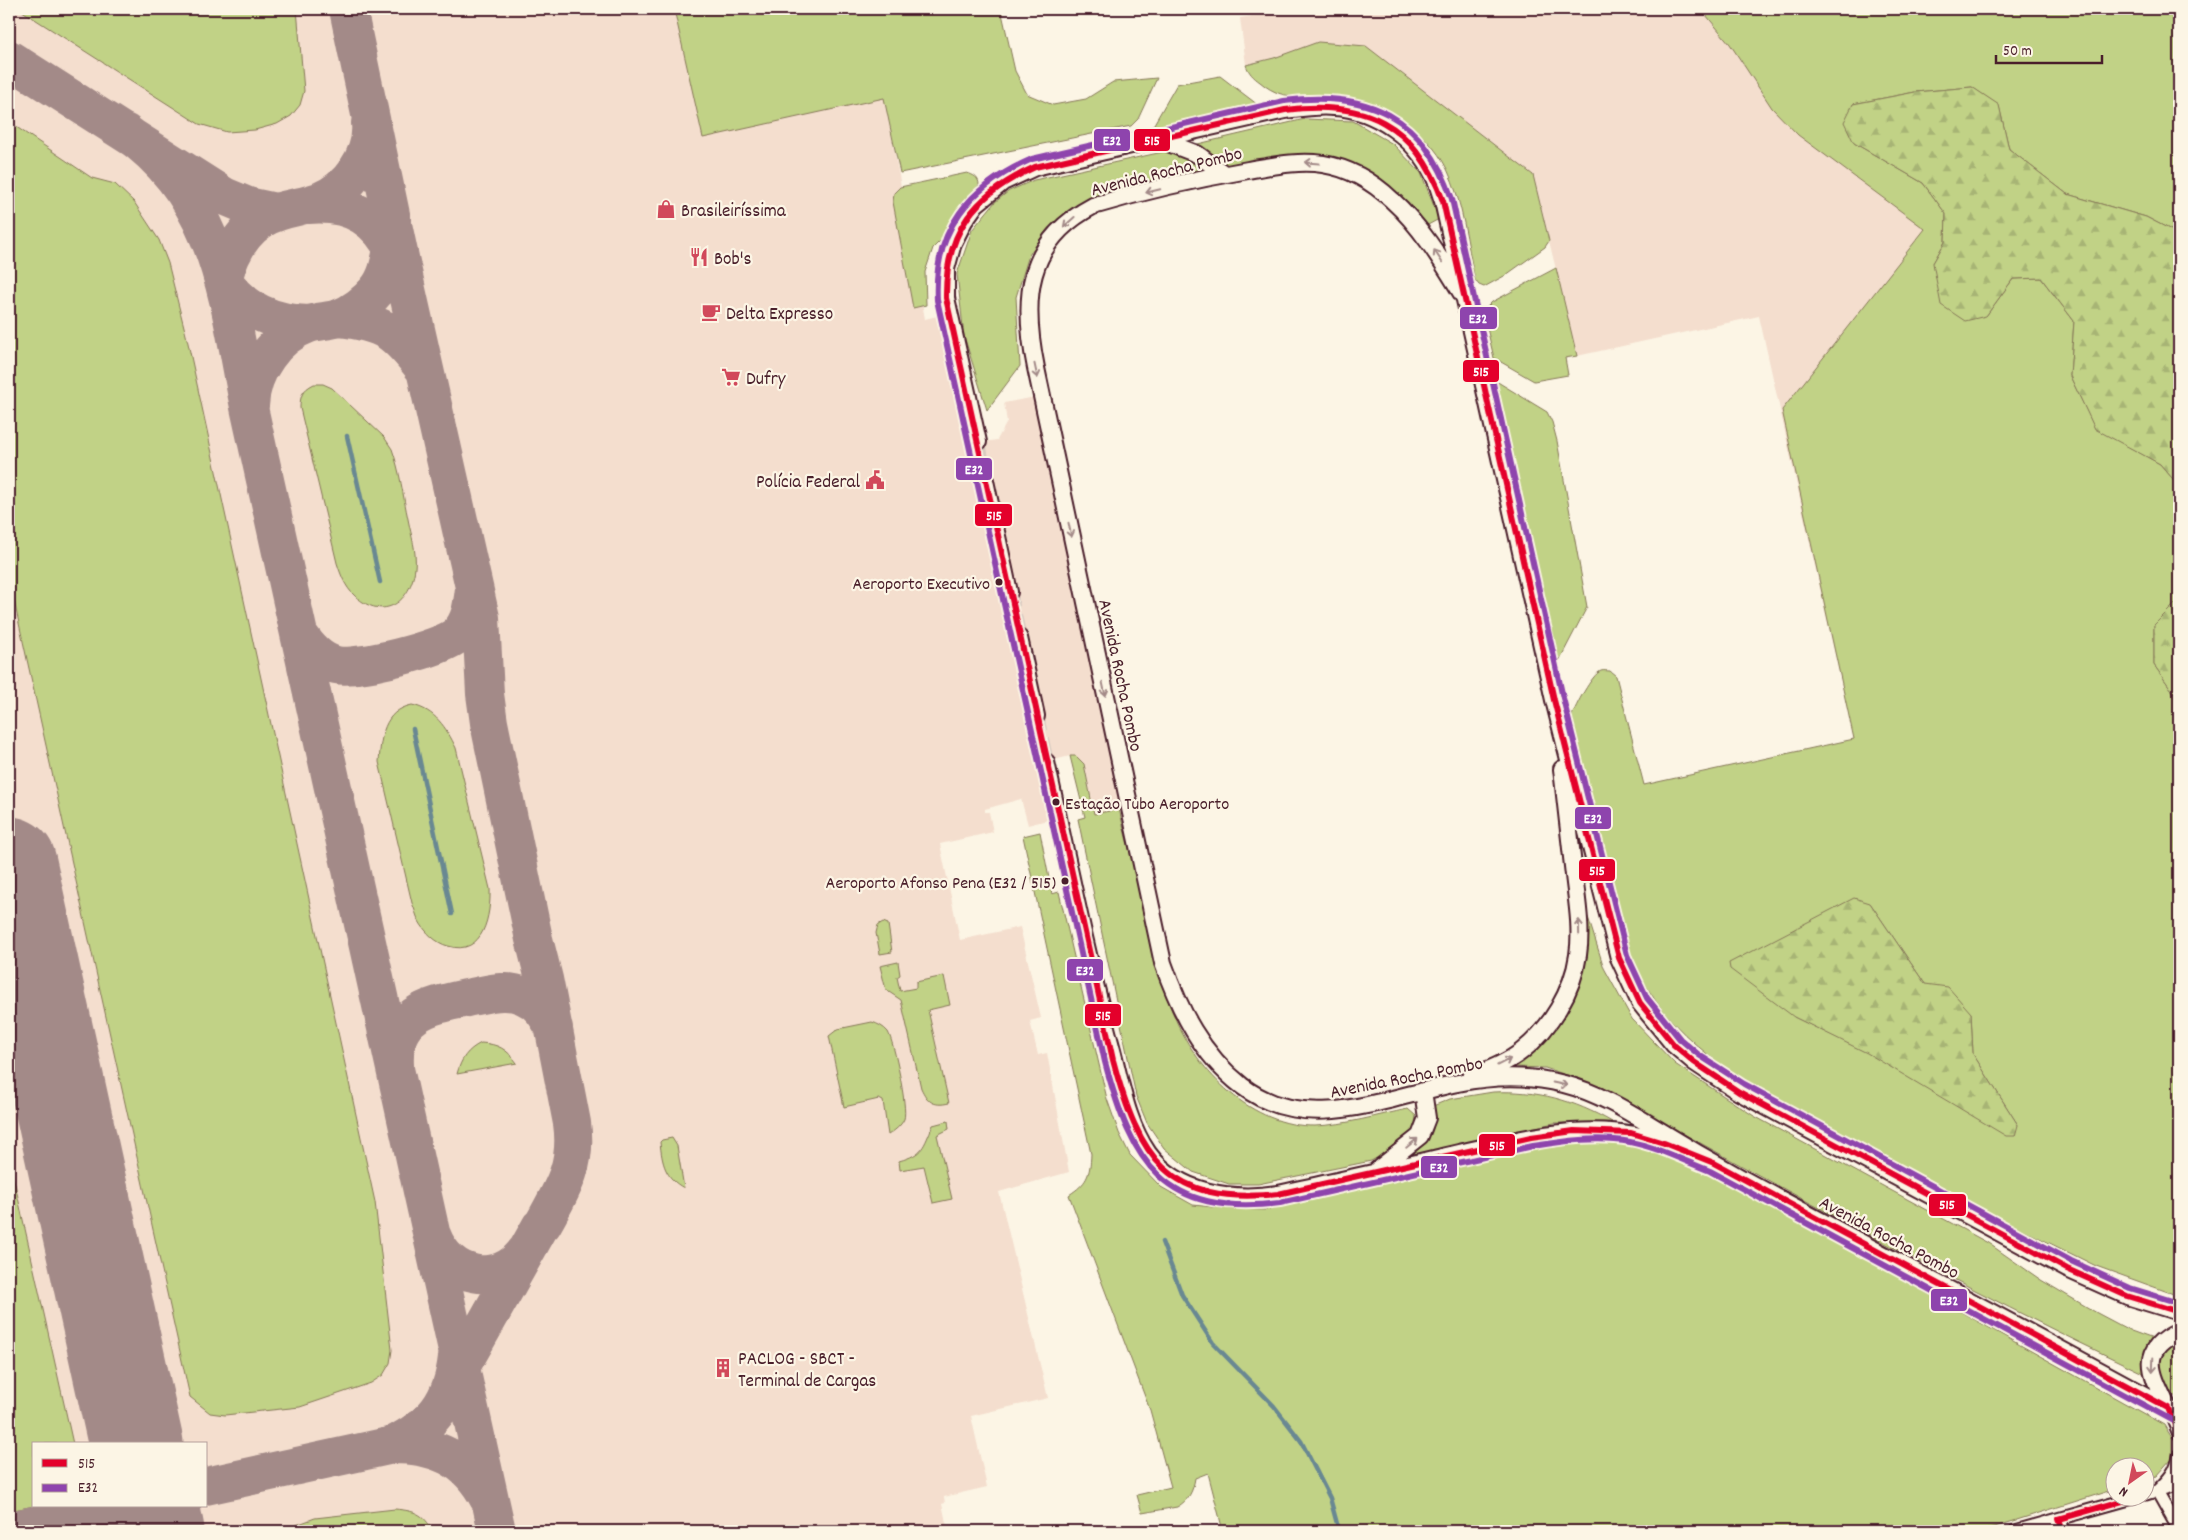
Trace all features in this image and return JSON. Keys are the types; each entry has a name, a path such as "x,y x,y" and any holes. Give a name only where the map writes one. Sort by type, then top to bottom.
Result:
{"main road":[{"name":"Avenida Rocha Pombo","path":"978,442 946,298 946,269 953,244 964,221 976,204 991,190 1018,174 1056,161 1285,110 1314,106 1336,107 1361,113 1385,123 1404,136 1421,155 1434,176 1443,201 1554,700 1619,958 1640,1003 1674,1045 1694,1062 1739,1092 2067,1269 2127,1296 2179,1312"},
{"path":"1158,139 1197,154 1224,174"},
{"name":"Avenida Rocha Pombo","path":"1464,297 1431,245 1406,213 1376,186 1340,168 1305,162 1224,174 1093,206 1077,215 1062,228 1042,255 1034,274 1029,295 1028,316 1036,368 1161,954 1176,999 1189,1026 1207,1052 1230,1076 1251,1092 1272,1103 1314,1112 1347,1109 1460,1082 1507,1078 1564,1084 1594,1094 1714,1163 2174,1411"},
{"path":"984,476 1009,592"},
{"path":"1019,638 1036,716"},
{"path":"1460,1082 1506,1061 1521,1052 1538,1037 1564,999 1578,955 1578,910 1554,700"},
{"name":"Avenida Rocha Pombo","path":"1046,762 1100,1004 1129,1112 1137,1134 1149,1154 1168,1172 1186,1183 1211,1194 1254,1198 1531,1137 1574,1131 1631,1133 1664,1143 1714,1163"},
{"path":"1374,1173 1420,1136 1427,1118 1423,1091"},
{"path":"2174,1411 2152,1374 2151,1363 2158,1346 2165,1338 2179,1332"}],"street":[{"path":"2174,1411 2179,1434"},
{"path":"2156,1488 2171,1476 2178,1464 2179,1455"},
{"path":"2156,1491 2179,1484"},
{"path":"2156,1499 2179,1530"},
{"path":"2015,1531 2106,1506"},
{"path":"2059,1519 2062,1531"}],"shaded area":[{"path":"9,9 915,9 885,98 925,319 941,315 970,444 997,440 1007,422 1004,403 1041,396 1130,807 1094,814 1084,764 1076,756 1070,756 1038,764 1051,819 1028,825 1021,799 985,809 985,812 989,812 993,832 940,844 960,940 1020,927 1041,1018 1030,1021 1038,1055 1047,1053 1069,1172 999,1192 1048,1398 971,1416 987,1487 944,1497 945,1503 942,1504 948,1531 9,1531"},
{"path":"1297,9 2179,9 2179,1179 1979,835 1729,963 1854,739 1759,316 1577,356 1533,175 1274,58 1246,65 1240,18"}],"green space":[{"path":"19,9 297,9 304,91 300,105 291,116 277,124 255,130 227,132 199,124"},
{"path":"674,9 1001,9 1015,71 1027,94 1053,105 1086,99 1113,82 1157,78 1138,119 1131,126 900,173 884,98 703,138"},
{"path":"1701,9 2179,9 2179,234 2146,217 2067,194 2009,149 1999,106 1972,87 1915,92 1853,104 1854,143 1923,183 1946,214 1945,242 1933,263 1986,316 2013,279 2041,278 2074,321 2070,376 2095,428 2160,464 2179,486 2179,600 2154,625 2154,665 2179,700 2179,1296 2096,1266 1999,1218 1731,1072 1696,1045 1665,1013 1648,989 1624,936 1608,881 1572,716 1584,691 1597,673 1610,671 1616,676 1644,785 1854,739 1782,410 1925,229 1798,135 1772,108 1730,44","holes":["1870,903 1925,984 1971,1013 1973,1054 2018,1125 1794,1017"]},
{"path":"1318,42 1366,46 1533,175 1549,241 1545,247 1506,275 1484,287 1479,285 1475,280 1461,209 1447,169 1428,142 1416,130 1387,112 1356,100 1329,95 1289,96 1280,94 1255,78 1246,65 1274,58"},
{"path":"1220,76 1262,108 1150,131 1177,84"},
{"path":"1972,87 1999,105 2009,149 2067,194 2146,217 2179,234 2179,486 2160,464 2095,429 2070,376 2074,321 2041,278 2013,279 1986,316 1965,321 1941,305 1933,263 1945,242 1946,214 1923,183 1854,143 1844,122 1853,104 1915,92"},
{"path":"1305,119 1353,121 1393,144 1421,173 1439,219 1426,226 1323,156 1110,195 1071,210 1048,228 1029,255 1016,297 1020,366 987,410 964,336 957,274 972,230 995,202 1009,191 1034,180"},
{"path":"9,122 92,178 115,184 134,202 159,240 168,263 188,343 375,1202 392,1350 390,1363 383,1375 371,1383 300,1407 225,1415 210,1413 190,1397 9,578"},
{"path":"967,173 977,178 979,185 960,208 946,235 933,248 925,272 926,305 913,308 893,202 894,193 900,187"},
{"path":"1556,268 1577,356 1565,358 1568,375 1534,381 1494,358 1484,315 1485,309 1492,302"},
{"path":"1496,381 1547,412 1557,441 1587,607 1559,661"},
{"path":"314,384 323,384 332,388 384,437 395,457 413,544 415,568 408,590 402,599 386,608 366,604 355,596 346,585 337,563 300,408 302,394"},
{"path":"2179,600 2179,700 2154,665 2154,625"},
{"path":"412,705 420,707 439,720 456,748 490,889 489,910 483,931 470,945 460,948 444,945 435,940 424,929 418,919 412,903 379,762 381,743 385,726 389,719 402,708"},
{"path":"1070,756 1076,756 1084,764 1094,814 1119,809 1167,998 1185,1038 1213,1076 1230,1093 1249,1107 1270,1117 1292,1124 1315,1126 1338,1124 1408,1109 1416,1116 1414,1130 1399,1146 1371,1161 1258,1184 1229,1184 1193,1172 1164,1148 1147,1123 1136,1096 1078,819 1085,817"},
{"path":"1040,832 1052,894 1059,892 1107,1099 1119,1133 1130,1155 1161,1187 1193,1205 1265,1210 1425,1171 1582,1137 1646,1147 1693,1163 2164,1425 2172,1438 2172,1458 2156,1476 2156,1458 2106,1458 2106,1492 1982,1531 1223,1531 1208,1473 1195,1478 1190,1495 1177,1507 1142,1513 1137,1495 1171,1487 1150,1410 1069,1195 1084,1183 1090,1168 1091,1154 1023,836"},
{"path":"1854,898 1870,903 1925,984 1948,987 1971,1013 1973,1054 2018,1125 2015,1136 2006,1136 1867,1053 1794,1017 1730,969 1729,963"},
{"path":"1588,917 1604,968 1632,1019 1675,1064 1754,1116 1988,1243 2041,1280 2097,1313 2131,1331 2156,1340 2147,1356 2145,1374 2009,1308 1875,1238 1610,1093 1576,1078 1545,1068 1515,1067 1545,1037 1587,929"},
{"path":"883,922 888,924 892,952 880,954 876,933 878,925"},
{"path":"898,962 900,975 897,977 900,991 916,988 916,982 944,976 950,1005 928,1010 949,1103 939,1104 931,1102 921,1088 901,1000 886,990 880,966"},
{"path":"872,1022 885,1029 891,1038 904,1102 904,1119 888,1135 883,1101 879,1099 844,1107 829,1036 838,1029"},
{"path":"481,1043 502,1048 517,1063 457,1074 465,1056"},
{"path":"1493,1092 1525,1093 1555,1098 1584,1108 1612,1122 1554,1123 1412,1155 1424,1144 1431,1134 1434,1122 1433,1106 1450,1099"},
{"path":"948,1121 949,1129 937,1135 952,1199 933,1203 924,1166 900,1170 899,1161 913,1156 922,1149 933,1125"},
{"path":"672,1138 677,1146 684,1188 673,1180 663,1163 660,1142"},
{"path":"9,1157 73,1442 32,1442 32,1506 9,1511"},
{"path":"2179,1340 2179,1399 2163,1383 2158,1369 2158,1361 2160,1354 2165,1348"},
{"path":"395,1509 418,1514 426,1520 433,1531 280,1531 315,1518"}],"waterway":[{"path":"347,436 380,582"},
{"path":"413,729 452,914"},
{"path":"1162,1242 1182,1295 1213,1343 1274,1406 1301,1441 1330,1498 1339,1531"}],"taxiway":[{"path":"348,9 403,272 481,618 485,694 489,723 544,979 572,1123 573,1151 571,1164 563,1187 543,1224"},
{"path":"9,59 224,196 248,206 276,212"},
{"path":"309,324 283,321 260,313 240,300 223,280 232,254 254,225 268,216 330,196 349,180 357,170 368,147 370,123"},
{"path":"125,132 158,159 183,189 202,222 216,257 227,294 250,412 497,1531"},
{"path":"308,205 338,206 362,215 382,233 397,258"},
{"path":"250,406 251,393 260,367 276,346 297,329 309,324 339,318 349,313 364,303 376,291 384,279 394,238"},
{"path":"339,318 368,323 389,332 406,347 424,369"},
{"path":"299,634 314,653 336,665 347,666 398,657 448,641 457,635 468,620 474,589"},
{"path":"395,1065 396,1047 400,1033 407,1023 417,1014 428,1008 456,1000 484,994 511,992 529,999 538,1005 554,1028"},
{"path":"461,1367 540,1227"},
{"path":"432,1235 439,1250 449,1261 461,1269 474,1273 488,1274 502,1271 515,1263 526,1251"},
{"path":"393,1445 419,1429 438,1411 450,1387 457,1357"},
{"path":"208,1486 393,1445 423,1448 449,1456 470,1473 480,1484 488,1498"},
{"path":"9,1530 114,1508"},
{"path":"164,1531 168,1520 177,1508"},
{"path":"92,1512 120,1516 133,1522 145,1531"}],"runway":[{"path":"9,864 136,1442"},
{"path":"152,1508 157,1531"}],"tunnel":[{"path":"978,442 984,476"},
{"path":"1009,592 1019,638"},
{"path":"1036,716 1046,762"}],"transit line":[{"name":"E32","path":"2175,1422 1710,1171 1640,1144 1618,1140 1593,1139 1533,1146 1280,1203 1240,1205 1208,1201 1181,1191 1159,1176 1142,1155 1127,1129 1105,1062 937,300 937,275 941,252 949,231 960,213 974,197 990,182 1032,159 1284,101 1342,100 1367,105 1389,115 1409,129 1426,147 1440,171 1452,199 1563,698 1627,955 1647,998 1680,1039 1699,1055 1744,1084 2071,1261 2130,1288 2179,1303"},
{"name":"515","path":"2179,1312 2127,1296 2067,1269 1739,1092 1694,1062 1674,1045 1640,1003 1619,958 1554,700 1443,201 1431,174 1418,152 1402,135 1384,122 1363,114 1340,109 1285,110 1035,167 996,189 980,203 958,234 951,253 947,274 946,298 1113,1060 1134,1124 1148,1149 1164,1168 1184,1183 1209,1192 1240,1196 1278,1194 1531,1137 1574,1131 1631,1133 1664,1143 1714,1163 2168,1408 2179,1434"},
{"name":"515","path":"2063,1531 2059,1519 2106,1506"}],"place":[{"name":"Brasileiríssima","path":"666,209"},
{"name":"Bob's","path":"699,257"},
{"name":"Delta Expresso","path":"711,312"},
{"name":"Dufry","path":"731,377"},
{"name":"Polícia Federal","path":"875,480"},
{"name":"Aeroporto Executivo","path":"999,582"},
{"name":"Estação Tubo Aeroporto","path":"1056,802"},
{"name":"Aeroporto Afonso Pena (E32 / 515)","path":"1065,881"},
{"name":"PACLOG - SBCT - Terminal de Cargas","path":"723,1368"}]}
